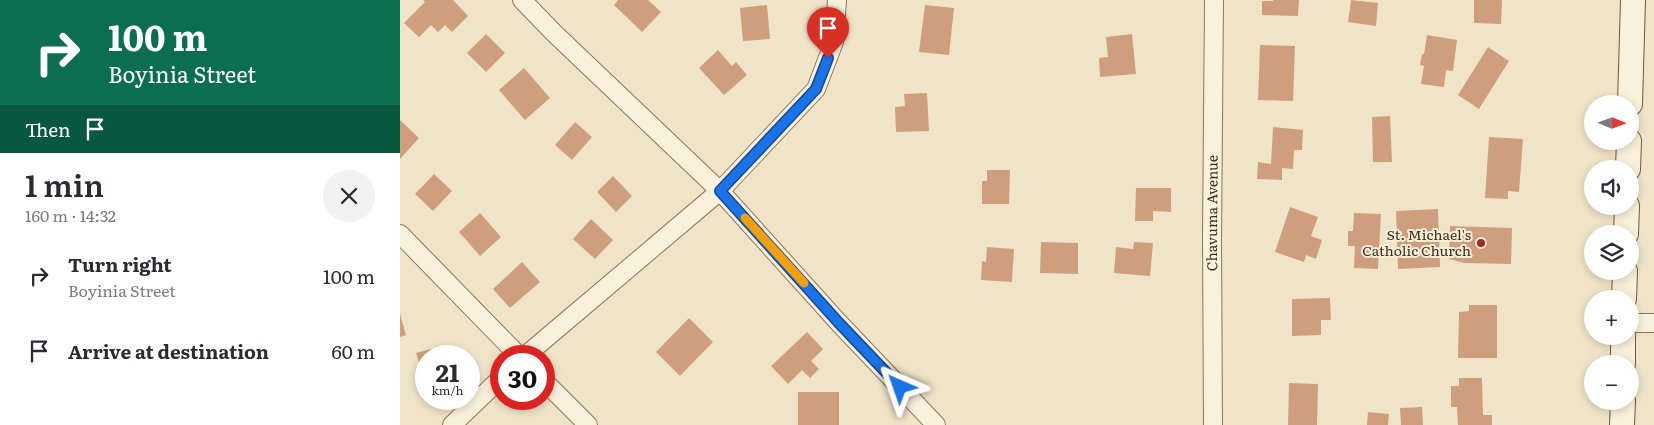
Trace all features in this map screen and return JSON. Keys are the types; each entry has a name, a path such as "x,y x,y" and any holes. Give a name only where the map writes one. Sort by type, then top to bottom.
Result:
{"street":[{"path":"522,0 554,33 720,191 839,323 936,425"},
{"path":"538,345 720,191 816,89 834,42 837,0"},
{"name":"Chavuma Avenue","path":"1212,425 1214,0"},
{"path":"1630,95 1633,0"},
{"path":"400,234 508,345"},
{"path":"1639,323 1654,323"},
{"path":"452,425 490,389"},
{"path":"555,392 588,425"},
{"path":"1622,425 1623,410"}],"building":[{"path":"423,0 453,0 468,16 452,32 445,25 438,32 431,25 419,37 404,23 425,2"},
{"path":"618,0 648,0 661,12 642,32 614,5"},
{"path":"1299,0 1298,16 1262,15 1262,1"},
{"path":"1351,0 1378,3 1376,26 1348,22"},
{"path":"1474,0 1502,0 1501,24 1474,23"},
{"path":"767,5 770,39 743,41 740,8"},
{"path":"925,5 954,8 949,55 919,52"},
{"path":"486,34 505,53 486,72 467,53"},
{"path":"1132,34 1136,74 1100,77 1099,58 1108,57 1106,37"},
{"path":"1427,35 1457,40 1453,71 1446,70 1444,87 1421,84 1424,66 1420,65"},
{"path":"1260,45 1295,46 1293,101 1258,100"},
{"path":"1488,47 1509,61 1479,109 1458,95"},
{"path":"718,50 732,66 736,62 747,75 724,95 699,68"},
{"path":"524,68 550,98 525,120 499,90"},
{"path":"927,93 929,131 896,132 895,107 905,106 904,94"},
{"path":"1390,116 1392,162 1373,162 1372,117"},
{"path":"400,120 419,138 400,159"},
{"path":"575,122 592,137 572,160 555,145"},
{"path":"1273,127 1303,130 1302,150 1294,150 1293,169 1282,168 1282,180 1257,179 1258,162 1271,164"},
{"path":"1489,137 1523,139 1519,192 1508,191 1508,199 1485,198"},
{"path":"987,170 1010,170 1009,204 982,204 982,181 987,181"},
{"path":"434,174 452,191 433,211 415,194"},
{"path":"613,176 632,196 616,212 597,192"},
{"path":"1136,188 1171,188 1171,212 1153,211 1153,221 1135,221"},
{"path":"1290,207 1318,217 1311,236 1322,240 1316,259 1306,255 1304,262 1275,252"},
{"path":"1438,209 1440,267 1398,269 1396,211"},
{"path":"480,213 501,237 480,256 459,232"},
{"path":"1354,213 1381,214 1378,269 1354,268 1355,246 1348,246 1348,231 1353,231"},
{"path":"591,219 613,240 595,259 573,239"},
{"name":"St. Michael's Catholic Church","path":"1450,226 1512,228 1511,264 1464,263 1449,259"},
{"path":"1041,242 1078,243 1078,274 1040,273"},
{"path":"1134,242 1153,243 1150,276 1114,273 1116,247 1133,249"},
{"path":"987,247 1014,249 1012,282 981,280 982,261 986,262"},
{"path":"522,262 540,282 510,308 493,289"},
{"path":"1330,298 1331,320 1321,320 1321,335 1292,336 1292,299"},
{"path":"1469,305 1497,305 1497,358 1458,358 1459,312 1469,311"},
{"path":"400,314 406,335 400,337"},
{"path":"689,318 713,342 680,376 656,352"},
{"path":"807,332 823,349 811,361 819,369 810,378 802,370 788,384 771,366"},
{"path":"1459,378 1482,378 1483,415 1492,415 1492,425 1458,425 1457,407 1451,407 1451,386 1459,386"},
{"path":"1289,383 1318,384 1317,425 1288,425"},
{"path":"798,392 839,392 839,425 798,425"},
{"path":"1422,407 1423,425 1401,425 1400,408"},
{"path":"1368,412 1389,414 1388,425 1367,425"}],"slow traffic":[{"path":"745,218 804,283"}],"place":[{"name":"St. Michael's Catholic Church","path":"1481,243"}],"route":[{"path":"828,58 816,89 720,191 839,323 900,387"}]}
